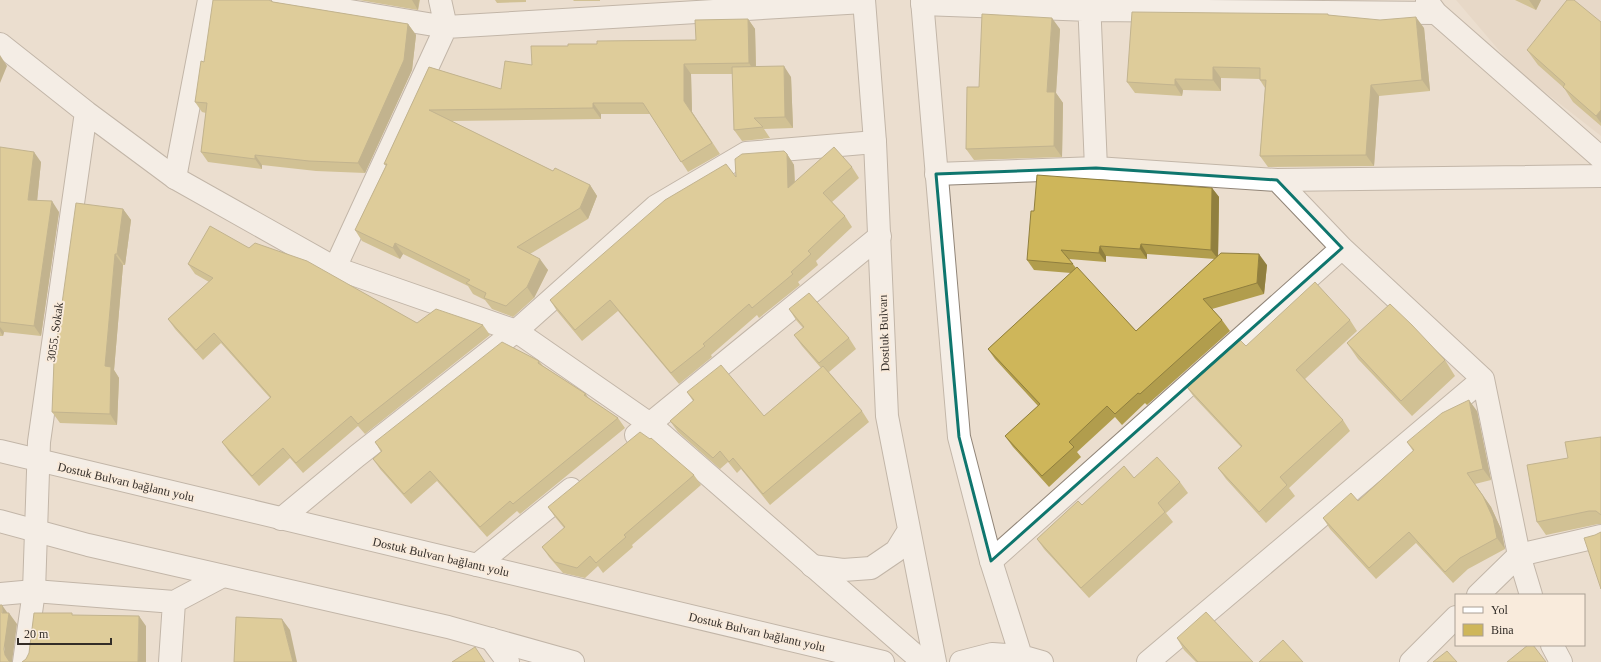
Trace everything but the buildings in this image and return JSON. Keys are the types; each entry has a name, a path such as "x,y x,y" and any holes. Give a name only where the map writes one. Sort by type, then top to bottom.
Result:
{"street":[{"path":"175,178 209,0"},
{"path":"283,0 446,27 864,1"},
{"path":"335,268 446,27 440,0"},
{"name":"Dostluk Bulvarı","path":"864,1 875,142 887,416 935,662"},
{"path":"1021,656 991,560 959,437 922,2 1089,5 1431,7 1601,158"},
{"path":"1089,5 1096,168"},
{"path":"0,44 86,112 175,178 335,268 516,331 650,424 923,662"},
{"name":"3055. Sokak","path":"24,662 34,591 39,442 86,112"},
{"path":"281,518 516,331 656,206 746,153 875,142"},
{"path":"936,174 1096,168 1276,180 1601,176"},
{"path":"1276,180 1342,248 1483,380 1519,555 1531,594"},
{"path":"619,449 880,236"},
{"path":"991,560 1342,248"},
{"path":"1148,662 1483,380"},
{"name":"Dostuk Bulvarı bağlantı yolu","path":"0,451 883,662"},
{"path":"477,565 588,474"},
{"path":"0,521 88,545 448,627 573,662"},
{"path":"812,566 843,570 871,568 896,551 909,530"},
{"path":"1479,594 1519,555 1601,536"},
{"path":"0,594 34,591 174,602 223,576"},
{"path":"170,662 174,602"},
{"path":"1411,662 1455,618"},
{"path":"491,639 508,662"},
{"path":"1553,646 1561,662"},
{"path":"961,662 992,654 1021,656 1042,662"}],"highlighted area":[{"path":"1096,168 1277,180 1342,248 991,561 959,437 936,174"}],"shaded area":[{"path":"1456,0 1601,0 1601,136 1514,68"}]}
